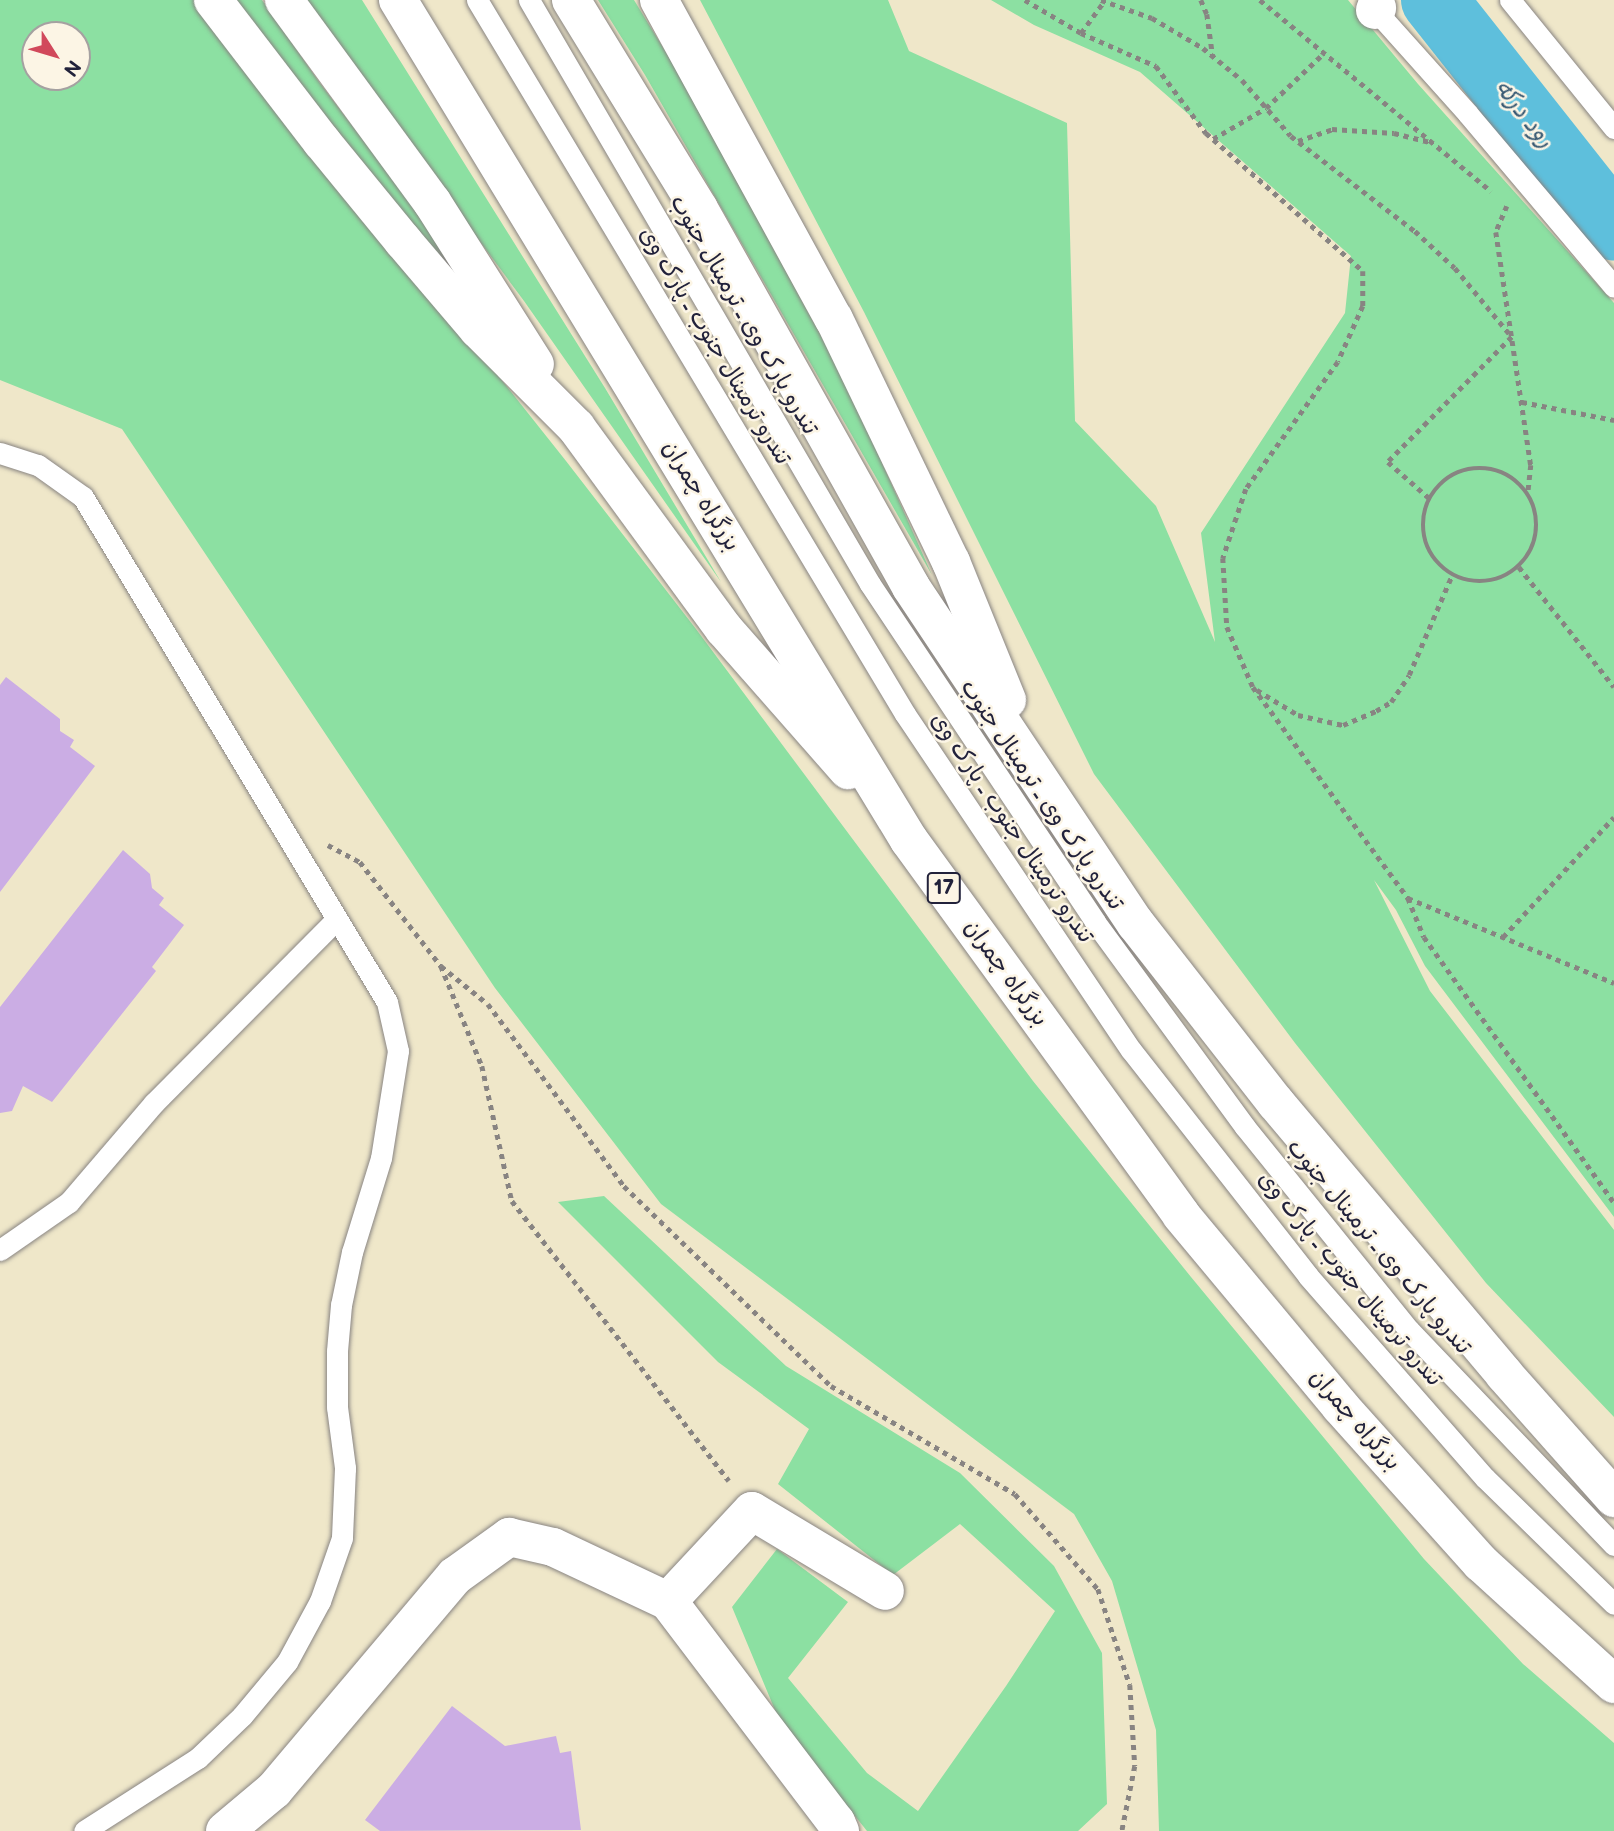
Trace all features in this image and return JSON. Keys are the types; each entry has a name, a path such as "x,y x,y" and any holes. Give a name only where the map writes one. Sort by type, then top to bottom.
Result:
{"main road":[{"path":"213,0 322,142 403,241 478,329 576,427"},
{"path":"284,0 432,202 576,427 724,629 909,840"},
{"name":"بزرگراه چمران","path":"398,0 909,840 1198,1236 1340,1406 1481,1563 1614,1684"},
{"path":"571,0 699,209 911,587 1136,924 1276,1103 1504,1374 1614,1498"},
{"path":"659,0 834,318 951,562 1037,773"},
{"path":"668,1601 752,1511 885,1591"},
{"path":"225,1831 274,1790 455,1576 509,1537 553,1547 668,1601 836,1822 840,1831"}],"lane":[{"name":"تندرو ترمینال جنوب ـ پارک وی","path":"477,0 905,714 1131,1050 1308,1276 1485,1478 1614,1604"},
{"name":"تندرو پارک وی ـ ترمینال جنوب","path":"529,0 870,584 1095,922 1245,1127 1409,1330 1614,1545"},
{"path":"1510,0 1614,128"},
{"path":"1376,5 1614,287"},
{"path":"0,453 38,465 83,497 387,1002 398,1051 381,1158 352,1252 341,1304 337,1351 337,1407 345,1468 342,1538 320,1601 286,1662 242,1716 198,1758 84,1831"},
{"path":"0,1250 69,1202 154,1103 336,920"}],"path":[{"path":"1025,0 1081,33 1156,66 1213,139 1363,271 1363,306 1338,362 1246,489 1223,558 1227,627 1253,688 1408,898 1424,937 1614,1202"},
{"path":"1081,33 1103,0 1152,18 1213,57 1242,80 1297,141 1415,231 1455,268 1512,337"},
{"path":"1200,0 1207,14 1213,57"},
{"path":"1260,0 1508,204 1496,232 1531,465 1528,494"},
{"path":"1213,139 1266,108 1324,53"},
{"path":"1297,141 1332,129 1394,132 1433,143"},
{"path":"1429,498 1388,461 1512,337"},
{"path":"1522,402 1614,420"},
{"path":"1478,467 1497,470 1515,479 1528,494 1536,512 1537,532 1531,551 1519,567 1503,578 1485,582 1468,581 1452,575 1438,564 1425,541 1423,515 1429,498 1441,483 1458,472 1478,467"},
{"path":"1519,567 1614,687"},
{"path":"1253,688 1298,715 1343,725 1376,711 1391,702 1409,675 1452,575"},
{"path":"1503,937 1614,817"},
{"path":"277,820 360,862 441,966 488,1004 624,1186 831,1386 1015,1494 1098,1589 1130,1685 1135,1766 1122,1831"},
{"path":"1408,898 1614,983"},
{"path":"441,966 482,1066 512,1201 752,1511"}],"green space":[{"path":"0,0 194,0 226,33 566,461 696,629 1033,1081 1191,1277 1424,1559 1523,1664 1614,1743 1614,1831 1159,1831 1156,1730 1112,1581 1074,1514 661,1204 495,988 122,429 0,380"},
{"path":"232,0 262,0 319,82 407,198 488,317"},
{"path":"306,0 362,0 605,388 721,582 524,301 387,116"},
{"path":"598,0 634,0 673,64 846,382 932,575 645,75"},
{"path":"700,0 888,0 909,51 1067,123 1075,421 1156,506 1215,642 1201,533 1345,313 1351,256 1140,72 1034,25 991,0 1348,0 1418,84 1614,303 1614,1217 1425,966 1396,910 1374,880 1430,991 1614,1230 1614,1417 1486,1283 1295,1043 1094,774 864,312"},
{"path":"604,1196 786,1366 960,1473 1054,1566 1102,1653 1107,1804 1078,1831 867,1831 780,1722 732,1607 777,1549 848,1602 788,1678 867,1773 918,1811 1055,1611 960,1524 893,1575 778,1484 809,1429 718,1362 558,1202"}],"building":[{"path":"6,677 60,719 60,731 74,740 70,747 95,766 0,892 0,685"},
{"path":"123,850 150,874 152,888 164,898 159,905 184,925 152,967 156,971 52,1102 23,1086 12,1111 0,1113 0,1007"},
{"path":"452,1706 505,1746 556,1736 560,1753 571,1751 581,1830 380,1831 365,1820"}],"waterway":[{"name":"رود درکه","path":"1434,0 1614,228"}]}
